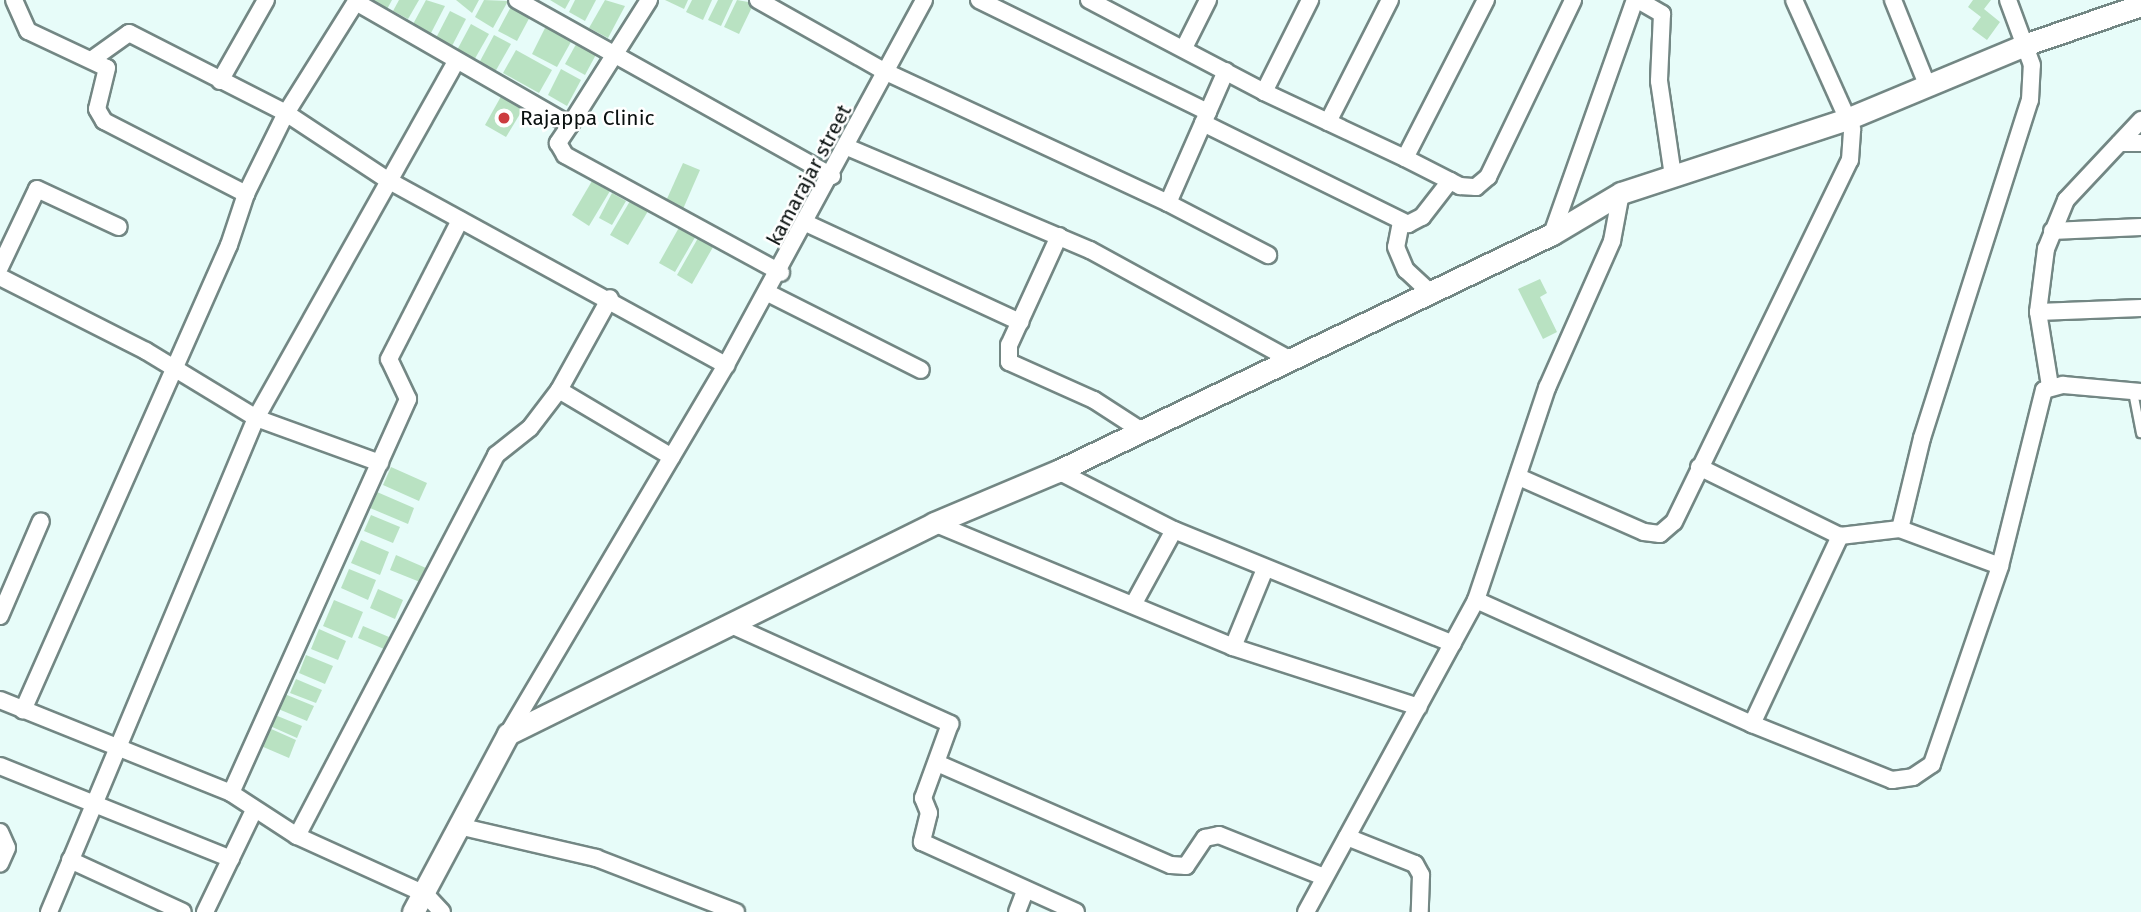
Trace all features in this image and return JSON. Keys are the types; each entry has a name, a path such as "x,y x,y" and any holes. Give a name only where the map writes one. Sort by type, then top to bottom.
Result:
{"main road":[{"path":"419,903 463,827 508,734 934,523 1058,471 1431,293 1552,234 1621,193 1847,118 1928,87 2106,8 2141,5"}],"street":[{"path":"13,0 28,31 94,58 107,68 97,115 246,194"},
{"path":"220,81 266,0"},
{"path":"517,0 832,176"},
{"path":"758,0 886,72 1168,203 1268,255"},
{"name":"kamarajar street","path":"508,734 781,273 924,0"},
{"path":"979,0 1401,222 1422,217 1450,181"},
{"path":"1089,0 1111,5 1264,92 1450,181 1476,187 1488,177 1573,0"},
{"path":"1184,48 1208,0"},
{"path":"1264,92 1310,0"},
{"path":"1328,122 1390,0"},
{"path":"1405,158 1486,0"},
{"path":"1552,234 1636,0 1665,7 1660,81 1673,176"},
{"path":"1521,478 1660,534 1674,522 1850,160 1854,143 1847,118 1794,0"},
{"path":"1893,0 1928,87"},
{"path":"1900,529 1922,438 2030,100 2027,44 2008,0"},
{"path":"23,710 174,367 246,194 286,113 357,1 456,62 570,125"},
{"path":"644,2 617,55 558,143 565,155 781,273"},
{"path":"94,58 129,33 286,113 386,179 610,298 726,365"},
{"path":"49,912 256,418 386,179 456,62"},
{"path":"1168,203 1226,71"},
{"path":"1476,600 1752,724 1892,780 1913,777 1932,764 2000,566 2044,393 2038,312 2052,231 2066,200 2141,120"},
{"path":"2120,143 2141,143"},
{"path":"847,147 1059,236 1291,360"},
{"path":"0,267 37,190 119,227"},
{"path":"1306,912 1476,600 1521,478 1547,388 1612,242 1621,193"},
{"path":"231,793 409,394 389,359 460,220"},
{"path":"1401,222 1396,247 1406,270 1431,293"},
{"path":"808,224 1020,322"},
{"path":"2052,231 2141,227"},
{"path":"1059,236 1020,322 1009,362 1094,400 1142,431"},
{"path":"0,277 174,367 256,418 380,463"},
{"path":"768,293 921,370"},
{"path":"297,836 496,455 530,428 559,390 610,298"},
{"path":"2038,312 2141,308"},
{"path":"559,390 672,457"},
{"path":"2044,393 2137,392"},
{"path":"1699,467 1840,536 1900,529 2000,566"},
{"path":"1058,471 1174,530 1453,644"},
{"path":"0,616 41,521"},
{"path":"934,523 1233,648 1419,707"},
{"path":"1133,605 1174,530"},
{"path":"1752,724 1840,536"},
{"path":"1233,648 1265,569"},
{"path":"729,624 950,724 923,799 929,813 922,842 1076,912"},
{"path":"0,700 117,751 231,793 297,836 419,903 442,912"},
{"path":"937,763 1180,867 1214,835 1324,877"},
{"path":"0,766 230,859"},
{"path":"205,912 254,810"},
{"path":"463,827 596,858 736,912"},
{"path":"0,832 7,848 0,864"},
{"path":"1346,837 1415,864 1421,875 1420,912"},
{"path":"71,860 183,912"},
{"path":"1017,912 1026,891"}],"lane":[{"path":"2137,392 2141,433"}],"building":[{"path":"365,0 392,0 386,11"},
{"path":"399,0 419,0 408,19 393,11"},
{"path":"426,0 445,6 430,35 412,26"},
{"path":"456,0 479,0 472,13"},
{"path":"484,0 508,1 493,28 475,17"},
{"path":"550,0 570,0 565,9"},
{"path":"575,0 596,0 585,21 569,12"},
{"path":"605,0 625,6 608,38 589,28"},
{"path":"665,0 688,0 684,9"},
{"path":"692,0 712,0 703,20 686,12"},
{"path":"718,0 733,0 721,26 708,20"},
{"path":"737,0 754,3 739,34 724,27"},
{"path":"1973,0 1991,0 1984,9 2000,22 1987,40 1972,29 1981,17 1968,7"},
{"path":"513,3 532,13 517,41 498,31"},
{"path":"450,11 466,19 452,46 436,38"},
{"path":"471,24 489,34 473,62 456,52"},
{"path":"546,26 572,40 557,67 532,54"},
{"path":"494,35 511,44 495,72 479,63"},
{"path":"579,39 599,49 585,75 565,64"},
{"path":"516,50 552,70 539,93 503,73"},
{"path":"561,69 581,80 567,106 548,95"},
{"path":"504,91 526,104 506,137 485,125"},
{"path":"683,163 700,170 683,209 666,201"},
{"path":"592,181 610,191 589,226 572,215"},
{"path":"612,193 626,201 612,225 599,218"},
{"path":"630,201 648,211 628,245 610,235"},
{"path":"681,224 697,234 675,272 659,263"},
{"path":"698,238 713,247 692,284 677,275"},
{"path":"1540,279 1547,293 1540,297 1557,332 1543,339 1518,289"},
{"path":"391,467 427,483 419,501 383,485"},
{"path":"377,492 414,508 408,524 370,508"},
{"path":"371,515 400,527 393,543 364,531"},
{"path":"361,540 389,552 380,575 351,563"},
{"path":"396,555 426,568 420,582 390,570"},
{"path":"349,569 376,580 368,600 341,588"},
{"path":"378,589 403,600 395,619 370,608"},
{"path":"334,600 363,612 352,638 323,626"},
{"path":"363,626 389,637 384,649 358,638"},
{"path":"319,629 346,641 338,660 311,649"},
{"path":"306,655 333,666 325,684 299,673"},
{"path":"296,679 322,690 316,703 290,693"},
{"path":"282,693 314,706 307,721 276,708"},
{"path":"275,715 302,726 297,738 270,726"},
{"path":"269,728 296,740 289,758 261,746"}],"place":[{"name":"Rajappa Clinic","path":"504,118"}]}
